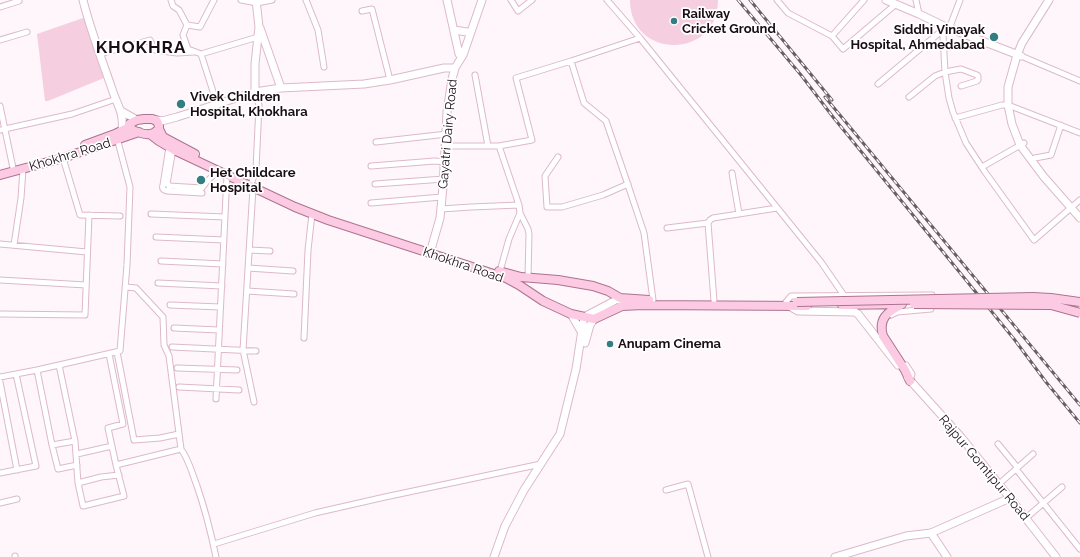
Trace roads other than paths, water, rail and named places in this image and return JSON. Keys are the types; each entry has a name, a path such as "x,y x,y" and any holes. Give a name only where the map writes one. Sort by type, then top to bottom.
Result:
{"main road":[{"path":"83,0 100,54 121,111 123,123 121,133"},
{"path":"447,0 459,54"},
{"path":"121,133 129,124 137,120 152,119 162,121 255,92 281,88 355,85 390,80 457,65 459,54 479,0"},
{"name":"Gayatri Dairy Road","path":"431,251 440,218 444,179 447,112 452,79 457,65 463,55 482,0"},
{"path":"886,0 948,28 1019,55"},
{"path":"1049,0 1022,43 1015,72 1010,106 1022,144 1044,177 1072,207 1080,212"},
{"path":"1019,55 1055,0"},
{"path":"256,2 259,27 281,88"},
{"path":"255,92 255,64 259,27"},
{"path":"454,30 467,32"},
{"path":"121,111 137,120"},
{"path":"121,133 132,129 150,134 177,117"},
{"name":"Khokhra Road","path":"152,119 157,122 163,137 295,207 312,214 523,280 543,300 571,314 594,320 621,302 653,300 797,304"},
{"name":"Khokhra Road","path":"0,170 62,154 121,133 139,132"},
{"name":"Khokhra Road","path":"0,175 63,158 121,133"},
{"name":"Khokhra Road","path":"150,134 171,148 227,175 316,211 506,278 523,280 558,280 593,286 608,291 621,302 643,305 785,303"},
{"path":"1022,144 1035,158 1080,218"},
{"path":"797,304 1033,297 1080,302"},
{"path":"498,557 509,527 560,434 576,369 584,317 621,302"},
{"name":"Rajpur Gomtipur Road","path":"785,303 798,311 855,312 858,314 910,381 960,437 999,484 1056,557"},
{"path":"797,304 1051,305 1080,313"},
{"path":"902,304 893,308 885,316 882,320 881,330 883,336 905,370 910,381"},
{"path":"571,314 582,334"},
{"path":"494,557 505,526 524,490 563,435 580,373 586,334 594,320"},
{"path":"835,557 906,536 931,533 1010,498"},
{"path":"931,533 947,557"}],"street":[{"path":"171,0 173,6 179,10 187,26"},
{"path":"187,26 200,27 214,0"},
{"path":"241,0 256,2 272,0"},
{"path":"306,0 318,30 324,67"},
{"path":"510,0 518,11 532,0"},
{"path":"607,0 640,38 821,262 844,294"},
{"path":"777,0 788,13 832,36 843,49 896,4"},
{"path":"832,36 864,0"},
{"path":"916,0 919,14"},
{"path":"960,0 943,36 948,98 966,143 1034,240 1080,200"},
{"path":"0,7 19,1"},
{"path":"362,11 372,9 390,80"},
{"path":"187,26 183,35 188,49 201,54 258,36"},
{"path":"878,84 948,28"},
{"path":"0,40 27,32"},
{"path":"446,146 499,146 532,140 516,78 640,38"},
{"path":"100,54 150,40 155,50 177,53 194,52"},
{"path":"201,54 217,104"},
{"path":"1019,55 1080,81"},
{"path":"571,61 584,103 606,121 628,184 644,233 653,300"},
{"path":"909,97 935,76 946,72 961,69 977,74 977,82 961,86"},
{"path":"475,75 488,146"},
{"path":"254,402 243,350 253,185 256,170 259,105 255,92"},
{"path":"2,130 72,114 116,99"},
{"path":"955,118 1002,105 1010,106 1080,133"},
{"path":"0,106 2,130 12,168"},
{"path":"1035,158 1051,155 1061,125"},
{"path":"0,377 120,351 128,265 130,187 121,133"},
{"path":"376,142 446,134"},
{"path":"982,167 1022,144"},
{"path":"499,146 519,205 520,213 529,234 523,280"},
{"path":"167,186 171,148"},
{"path":"558,157 545,176 547,207 562,208 602,195 628,184"},
{"path":"63,158 80,215 120,216"},
{"path":"371,166 435,161 445,162"},
{"path":"14,246 21,198 23,169"},
{"path":"167,186 202,188 218,171"},
{"path":"732,172 739,214"},
{"path":"216,399 227,175"},
{"path":"375,184 444,179"},
{"path":"167,186 202,193"},
{"path":"371,203 442,197"},
{"path":"440,209 519,205"},
{"path":"667,228 708,223 713,218 777,208"},
{"path":"500,272 509,238 520,213"},
{"path":"151,214 225,217"},
{"path":"304,338 308,250 312,214"},
{"path":"0,314 85,315 89,215"},
{"path":"708,223 714,301"},
{"path":"156,237 224,240"},
{"path":"0,244 87,252"},
{"path":"249,250 270,251"},
{"path":"161,261 223,264"},
{"path":"248,268 293,271"},
{"path":"0,280 86,285"},
{"path":"158,283 222,286"},
{"path":"126,287 136,288 163,317 164,345 169,356 181,449 188,459 202,500 214,544 214,557"},
{"path":"247,291 294,294"},
{"path":"785,303 791,296 932,295 932,309 897,312 887,319 885,325 885,331 888,337 912,374 910,381"},
{"path":"170,305 220,307"},
{"path":"174,328 219,330"},
{"path":"172,347 256,351"},
{"path":"117,352 134,440 160,438 179,434"},
{"path":"60,365 75,440 78,483 84,506 124,496 108,428 123,424 109,354"},
{"path":"177,368 237,370"},
{"path":"37,370 58,469 77,465"},
{"path":"0,472 36,466 16,374"},
{"path":"0,382 17,470"},
{"path":"178,387 239,390"},
{"path":"52,445 75,440"},
{"path":"998,444 1080,549"},
{"path":"77,454 112,446"},
{"path":"116,465 181,449"},
{"path":"999,484 1033,454"},
{"path":"214,544 315,513 542,465"},
{"path":"78,483 101,477 119,475"},
{"path":"666,490 688,484 708,557"},
{"path":"1026,518 1062,487"},
{"path":"0,503 17,500"}],"railway":[{"path":"738,0 801,75 833,117 1014,339 1046,382 1080,423"},
{"path":"750,0 832,100"},
{"path":"825,97 1080,405"}],"place":[{"name":"Railway Cricket Ground","path":"674,21"},
{"name":"Siddhi Vinayak Hospital, Ahmedabad","path":"994,37"},
{"name":"Vivek Children Hospital, Khokhara","path":"181,104"},
{"name":"Het Childcare Hospital","path":"201,180"},
{"name":"Anupam Cinema","path":"610,344"}],"district":[{"name":"KHOKHRA","path":"141,48"}]}
